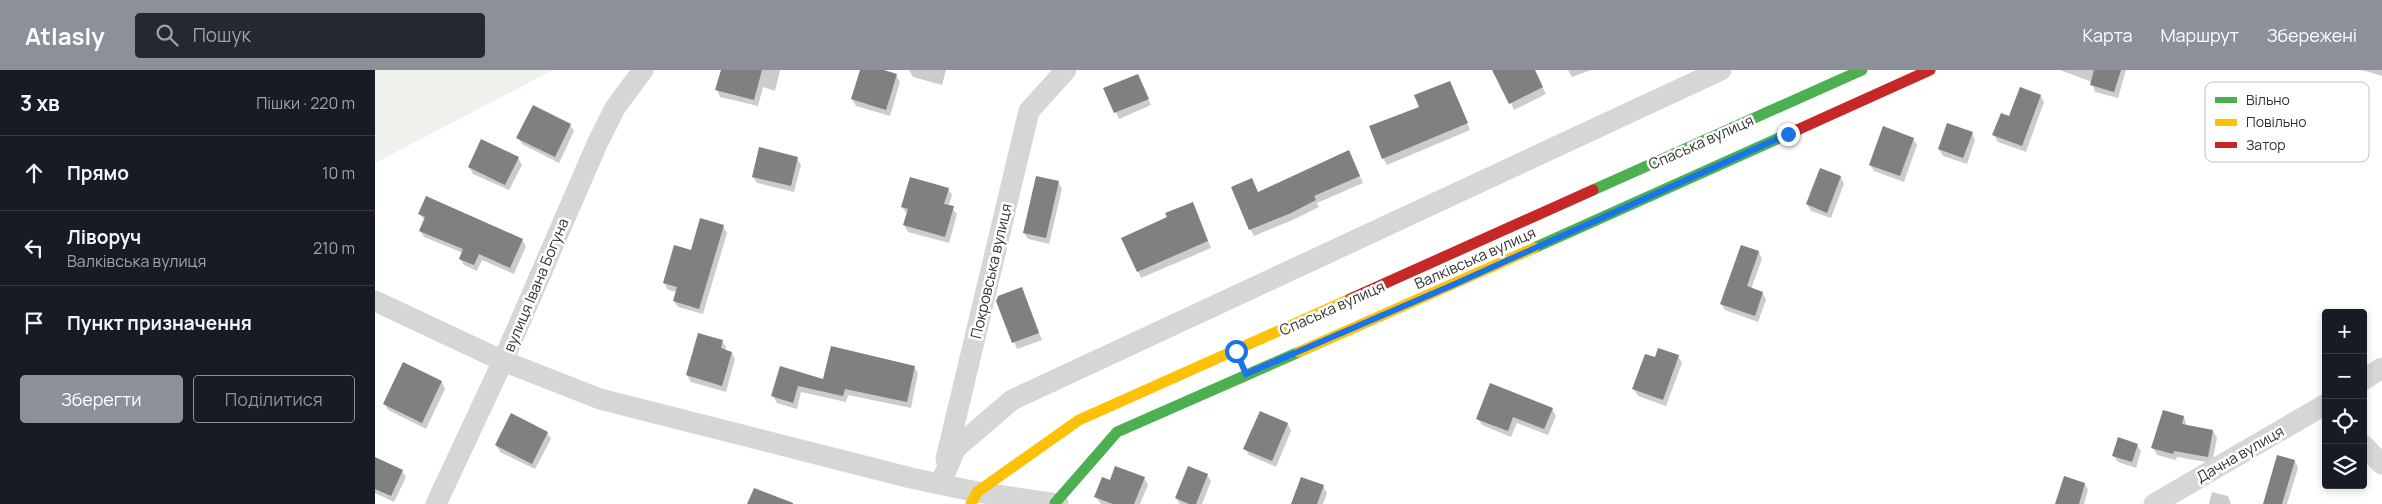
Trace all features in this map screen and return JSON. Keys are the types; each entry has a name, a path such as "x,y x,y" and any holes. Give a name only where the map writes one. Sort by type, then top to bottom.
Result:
{"street":[{"name":"вулиця Івана Богуна","path":"436,504 503,361 597,144 615,108 643,70"},
{"name":"Покровська вулиця","path":"940,484 1029,111 1066,70"},
{"path":"940,484 956,448 1012,400 1721,70"},
{"name":"Спаська вулиця","path":"974,498 1079,420 1862,70"},
{"name":"Валківська вулиця","path":"1056,503 1117,432 1455,284 1930,70"},
{"path":"1776,108 1788,134"},
{"path":"375,300 503,361 599,399 940,484 974,498 1056,503"},
{"path":"1236,351 1246,374"},
{"path":"2367,377 2382,368"},
{"name":"Дачна вулиця","path":"2154,504 2322,406"},
{"path":"2367,449 2382,464"}],"shaded area":[{"path":"375,70 553,70 375,163"}],"building":[{"path":"721,70 762,70 754,100 715,90"},
{"path":"860,70 884,70 897,74 886,110 851,99"},
{"path":"1492,70 1535,70 1543,87 1509,104"},
{"path":"2094,70 2121,70 2114,92 2090,85"},
{"path":"1138,74 1149,99 1114,113 1103,88"},
{"path":"1450,81 1468,123 1382,159 1369,126 1419,107 1414,95"},
{"path":"2020,87 2041,95 2022,146 1992,135 2001,113 2009,116"},
{"path":"533,105 571,124 555,157 516,138"},
{"path":"1947,123 1973,132 1963,158 1938,149"},
{"path":"1883,126 1914,138 1900,176 1869,165"},
{"path":"481,139 519,157 505,185 468,167"},
{"path":"759,147 798,157 791,186 752,177"},
{"path":"1349,150 1360,176 1314,196 1316,200 1291,213 1249,230 1231,187 1252,178 1258,192"},
{"path":"1820,168 1841,176 1827,213 1806,204"},
{"path":"1036,176 1059,181 1046,238 1023,233"},
{"path":"910,177 949,188 944,204 954,206 945,237 903,225 908,209 901,207"},
{"path":"426,196 523,239 510,268 479,254 474,265 459,259 463,249 419,231 425,217 418,214"},
{"path":"1193,202 1208,241 1137,272 1121,238 1167,217 1165,213"},
{"path":"700,218 724,225 699,309 673,301 677,287 663,283 674,245 691,250"},
{"path":"1741,245 1759,251 1747,286 1763,292 1755,316 1720,304"},
{"path":"1022,287 1039,333 1012,343 996,301 998,296"},
{"path":"698,333 723,340 721,348 732,352 722,386 686,375"},
{"path":"831,346 915,366 907,402 845,389 843,396 798,386 793,403 771,396 780,366 823,379"},
{"path":"1658,348 1679,355 1663,400 1632,389 1645,354 1655,357"},
{"path":"403,362 442,381 422,423 383,404"},
{"path":"1490,383 1553,408 1544,429 1513,417 1508,431 1476,419"},
{"path":"2163,410 2184,416 2182,424 2213,430 2208,457 2174,451 2173,454 2151,448"},
{"path":"1260,411 1288,423 1272,461 1243,449"},
{"path":"511,413 548,432 532,464 495,445"},
{"path":"2118,437 2138,444 2132,462 2112,456"},
{"path":"2277,455 2295,460 2282,504 2263,504"},
{"path":"375,457 403,470 391,496 375,489"},
{"path":"1115,466 1145,477 1134,504 1113,504 1094,497 1102,477 1110,480"},
{"path":"1188,466 1208,474 1196,504 1189,504 1175,498"},
{"path":"2064,476 2085,483 2079,504 2055,504"},
{"path":"1301,477 1324,485 1317,504 1291,504"},
{"path":"754,488 793,503 793,504 747,504"}],"traffic: fast":[{"path":"1593,190 1862,70"},
{"path":"1534,248 1797,130"},
{"path":"1055,503 1117,432 1299,352"}],"traffic: slow":[{"path":"1299,352 1534,248"},
{"path":"971,504 977,492 1079,420 1350,299"}],"traffic: jam":[{"path":"1797,130 1930,70"},
{"path":"1350,299 1593,190"}],"route":[{"path":"1236,351 1246,374 1455,284 1788,134"}]}
